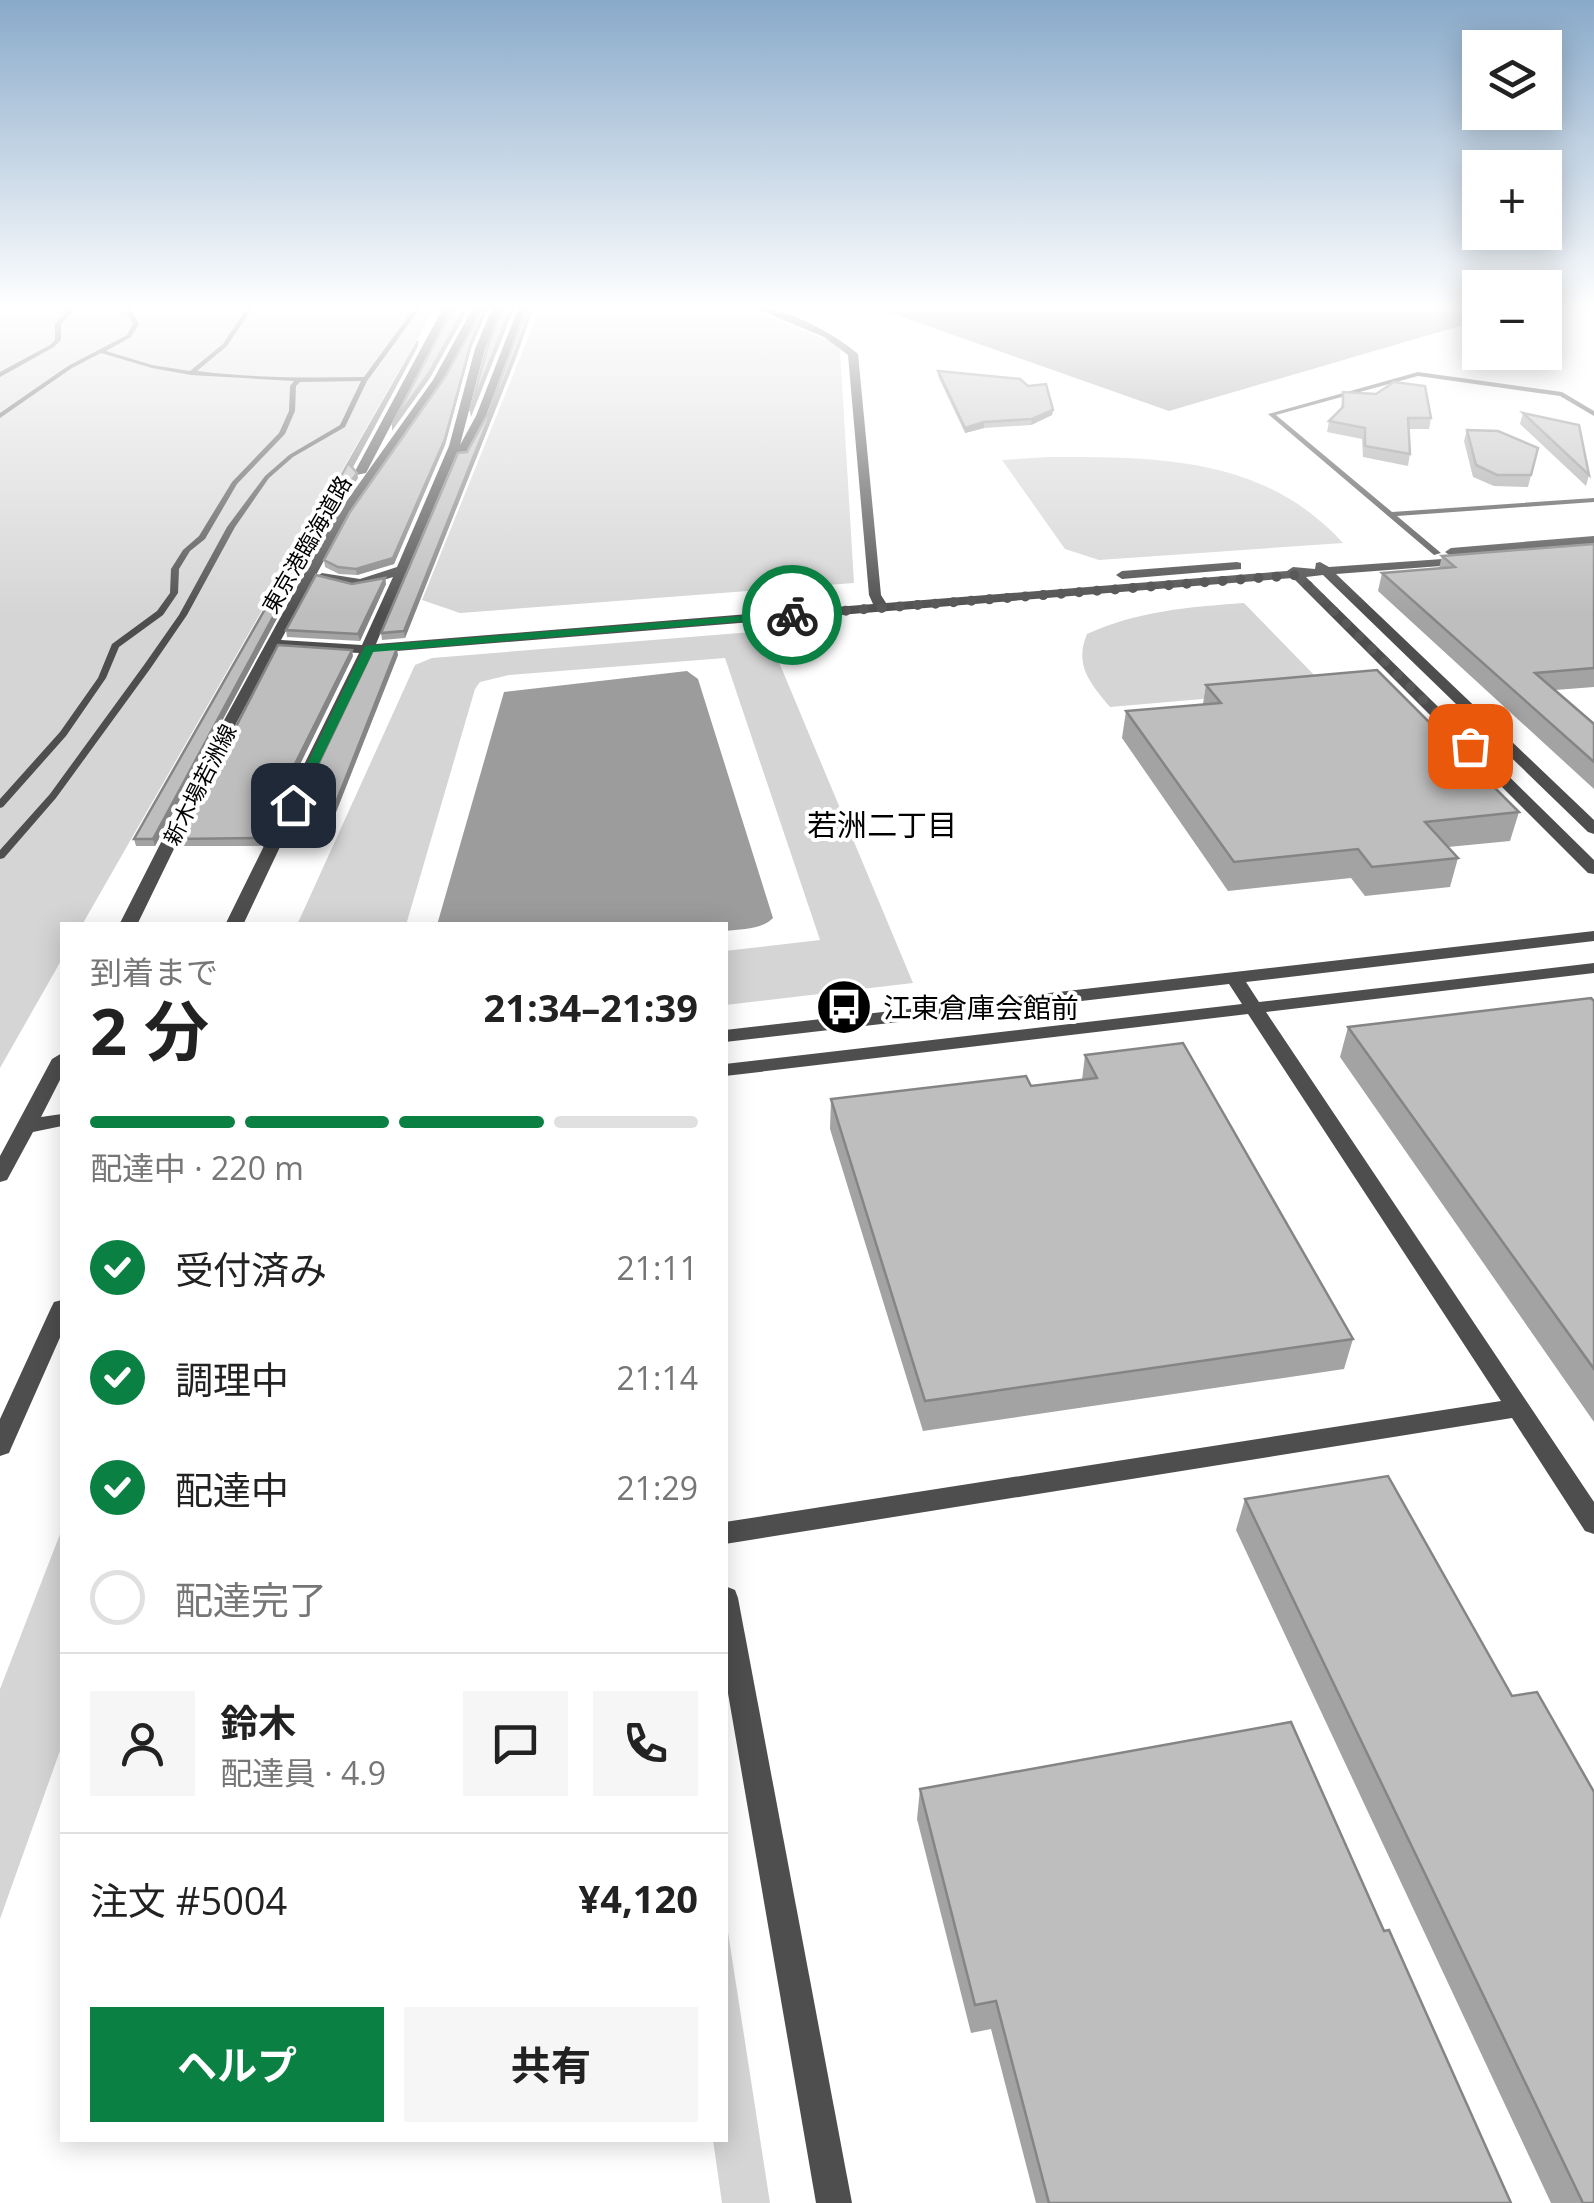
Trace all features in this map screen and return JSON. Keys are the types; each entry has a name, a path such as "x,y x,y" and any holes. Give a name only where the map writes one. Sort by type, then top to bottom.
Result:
{"street":[{"path":"342,516 392,409"},
{"name":"東京港臨海道路","path":"272,644 342,516 417,409"},
{"path":"235,922 372,642 428,512 465,409"},
{"path":"428,512 484,409"},
{"path":"859,409 878,602"},
{"path":"272,644 372,642 878,602 1297,575 1320,567 1437,553 1594,540"},
{"path":"878,602 1284,562 1320,567 1594,550"},
{"path":"1284,562 1594,868"},
{"path":"1320,567 1594,829"},
{"path":"314,570 322,577 344,583 376,580 402,570"},
{"name":"新木場若洲線","path":"130,922 272,644"},
{"path":"728,1036 1594,936"},
{"path":"728,1070 1594,968"},
{"path":"1234,978 1594,1523"},
{"path":"0,1175 60,1063"},
{"path":"29,1126 60,1120"},
{"path":"29,1126 60,1129"},
{"path":"0,1446 60,1312"},
{"path":"728,1533 1518,1408"},
{"path":"728,1615 834,2203"}],"lane":[{"path":"0,805 63,734 102,678 115,646 160,613 174,592 176,569 187,550 202,536 234,483 282,434 292,409"},
{"path":"0,856 53,796 147,667 183,615 231,527 267,477 292,456 343,426 351,409"},
{"path":"1290,409 1271,414 1437,553"},
{"path":"1390,514 1594,500"}],"shaded area":[{"path":"0,409 377,409 84,922 60,922 60,963 0,1068"},
{"path":"499,409 844,409 854,583 460,613 422,600"},
{"path":"1129,458 1207,467 1279,493 1312,514 1343,543 1099,560 1065,549 1002,460"},
{"path":"1244,603 1318,679 1305,690 1110,707 1086,673 1082,655 1087,634 1144,615"},
{"path":"777,630 779,637 761,639 768,655 776,655 913,983 728,1005 728,951 820,940 725,658 509,675 480,682 407,922 298,922 415,665 432,658"},
{"path":"687,671 698,679 773,918 757,927 728,931 728,922 438,922 504,692"},
{"path":"60,1534 60,1751 0,1919 0,1689"},
{"path":"728,1932 770,2203 722,2203 713,2142 728,2142"}],"building":[{"path":"381,409 350,465 357,473 332,508 153,839 134,839"},
{"path":"423,409 453,409 445,439 393,558 356,569 324,560 350,512"},
{"path":"493,409 404,631 381,633 458,453 467,452"},
{"path":"956,409 1053,410 1032,419 984,422 965,428"},
{"path":"1341,409 1429,409 1431,418 1408,418 1410,454 1365,446 1365,428 1329,421"},
{"path":"1523,413 1579,425 1589,475"},
{"path":"1467,430 1498,431 1538,448 1531,475 1497,475 1476,465"},
{"path":"1594,544 1594,668 1535,673 1594,724 1594,762 1382,573 1455,567 1442,556"},
{"path":"316,575 352,584 385,578 358,634 286,630"},
{"path":"278,645 352,650 258,838 178,839"},
{"path":"397,648 322,838 283,838 373,650"},
{"path":"1377,670 1519,812 1425,822 1458,858 1372,867 1358,849 1234,862 1126,711 1221,703 1206,685"},
{"path":"1591,998 1594,1001 1594,1369 1348,1027"},
{"path":"1183,1043 1353,1339 925,1401 831,1099 1026,1076 1031,1086 1097,1078 1085,1055"},
{"path":"1388,1476 1512,1696 1537,1692 1594,1792 1594,2203 1583,2203 1245,1499"},
{"path":"1291,1722 1511,2203 1049,2203 996,2001 975,2005 920,1789"}],"way so far":[{"path":"792,615 1297,575 1470,746"}],"place":[{"name":"江東倉庫会館前","path":"844,1007"}],"district":[{"name":"若洲二丁目","path":"882,824"}],"route":[{"path":"293,805 369,649 792,615"}]}
